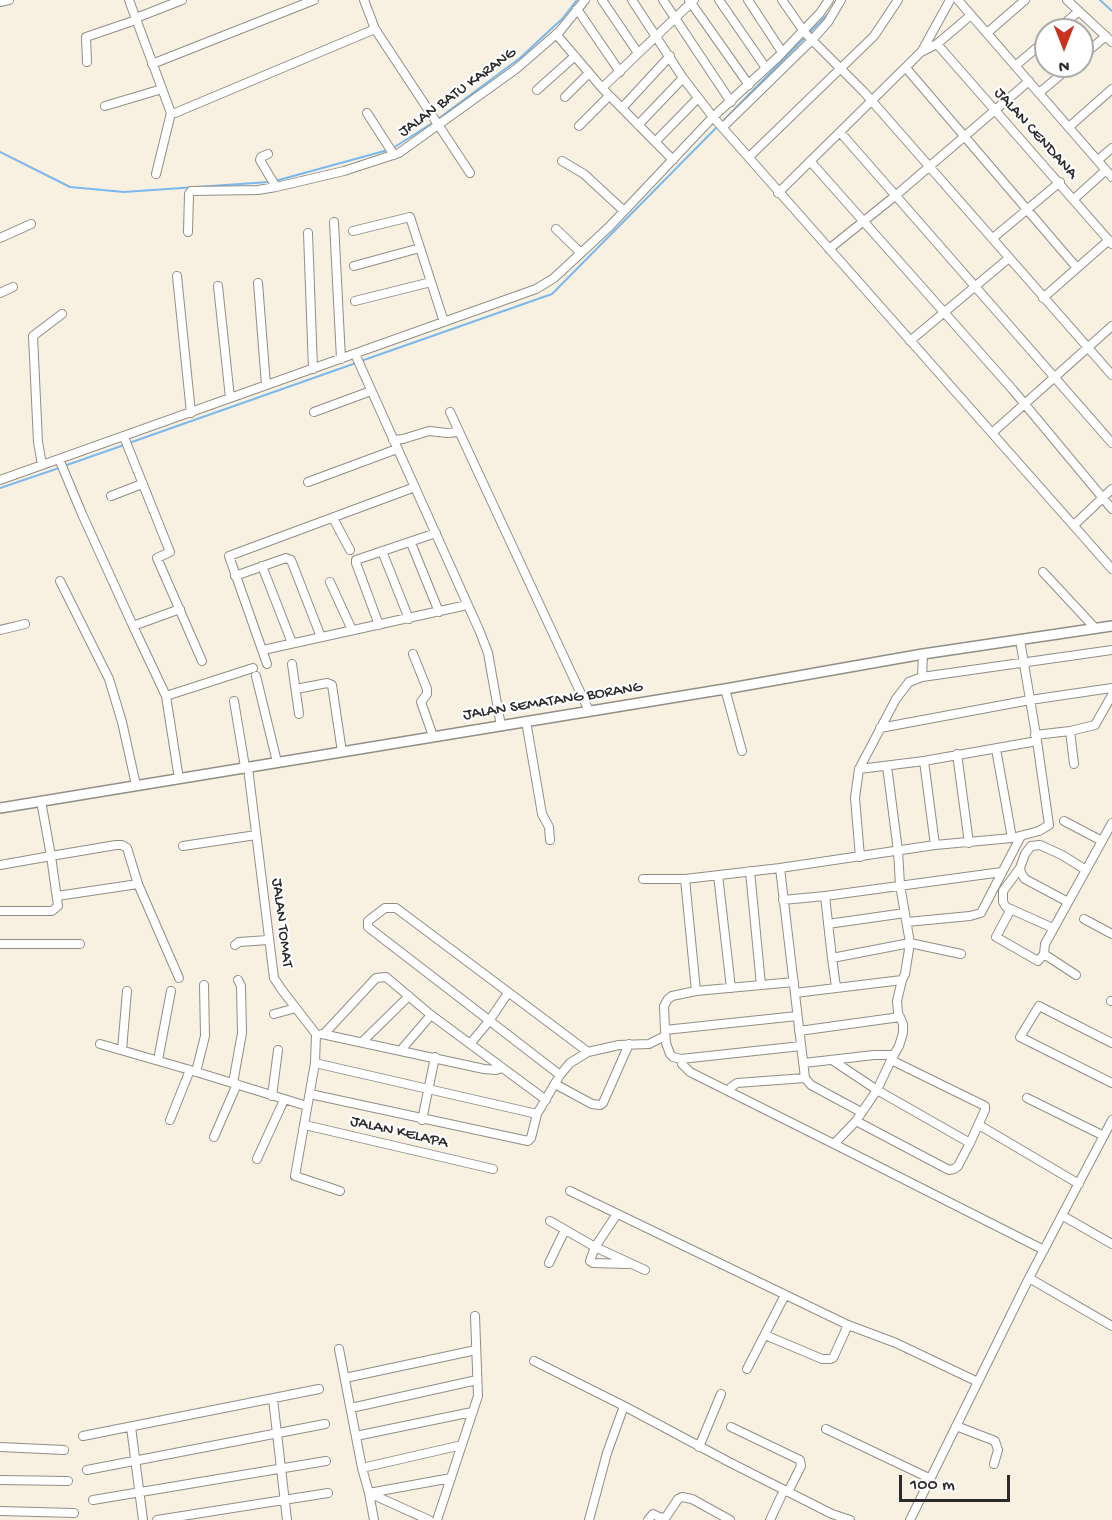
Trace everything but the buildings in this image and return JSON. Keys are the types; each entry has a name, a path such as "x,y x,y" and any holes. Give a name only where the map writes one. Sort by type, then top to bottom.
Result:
{"street":[{"path":"0,2 9,0"},
{"path":"129,0 171,113 156,174"},
{"path":"87,62 86,37 182,0"},
{"path":"152,64 314,0"},
{"path":"364,0 375,29 470,173"},
{"name":"JALAN BATU KARANG","path":"188,232 190,192 258,190 274,182 344,171 393,152 438,124 516,69 556,34 585,0"},
{"path":"602,0 638,53"},
{"path":"632,0 698,98 778,193 1074,525 1109,561 1112,569"},
{"path":"663,0 731,102"},
{"path":"719,0 766,68"},
{"path":"748,0 783,52"},
{"path":"782,0 807,36 870,100 1112,375"},
{"path":"0,480 42,465 61,465 230,398 341,359 357,360 444,322 536,289 554,278 581,253 673,160 719,123 807,36 828,0"},
{"path":"719,123 731,102 783,52 828,22 841,0"},
{"path":"749,157 874,36 897,0"},
{"path":"778,193 921,52 950,0"},
{"path":"958,0 1112,177"},
{"path":"987,33 1025,0"},
{"path":"1067,0 1109,39 1094,48"},
{"path":"602,88 691,1 749,85"},
{"path":"578,9 620,72"},
{"path":"1071,18 1079,11"},
{"path":"921,52 937,44 971,15"},
{"path":"171,113 375,29"},
{"path":"556,34 609,96 673,160"},
{"name":"JALAN CENDANA","path":"937,44 1111,242"},
{"path":"1015,66 1034,49"},
{"path":"537,90 575,56"},
{"path":"622,108 670,56"},
{"path":"906,68 1077,268"},
{"path":"565,97 589,73"},
{"path":"638,125 683,78"},
{"path":"1039,93 1057,78"},
{"path":"829,249 895,196 1029,81"},
{"path":"1069,127 1112,88"},
{"path":"105,106 162,89"},
{"path":"579,126 609,96"},
{"path":"655,142 698,98"},
{"path":"367,113 393,152"},
{"path":"840,132 1112,443"},
{"path":"1098,160 1112,148"},
{"path":"268,154 260,158 274,182"},
{"path":"562,161 584,174 624,212"},
{"path":"810,161 1024,404 1112,509"},
{"path":"1074,199 1106,170"},
{"path":"993,238 1060,182"},
{"path":"353,231 410,217 444,322"},
{"path":"334,222 341,359"},
{"path":"0,238 31,224"},
{"path":"556,229 581,253"},
{"path":"308,233 313,369"},
{"path":"1043,298 1111,242"},
{"path":"354,266 420,248"},
{"path":"910,341 1009,258"},
{"path":"177,276 191,413"},
{"path":"355,302 431,282"},
{"path":"258,283 266,385"},
{"path":"218,286 230,398"},
{"path":"0,293 13,287"},
{"path":"42,465 33,336 62,314"},
{"path":"992,433 1112,326"},
{"path":"357,360 480,632 488,653 501,726"},
{"path":"314,412 371,391"},
{"path":"450,412 589,711"},
{"path":"393,440 429,431 459,432"},
{"path":"125,440 170,552 157,558 202,661"},
{"path":"308,482 397,449"},
{"path":"61,465 166,696 179,779"},
{"path":"111,496 142,484"},
{"path":"267,664 228,556 415,487"},
{"path":"1074,525 1112,489"},
{"path":"333,518 350,550"},
{"path":"379,625 356,561 436,533"},
{"path":"411,543 439,612"},
{"path":"382,551 409,619"},
{"path":"235,576 286,558 291,560 321,637"},
{"path":"262,566 292,643"},
{"path":"1043,572 1095,628"},
{"path":"60,581 109,679 122,722 136,785"},
{"path":"330,582 352,630"},
{"path":"263,650 467,605"},
{"path":"133,626 180,609"},
{"path":"0,630 25,624"},
{"name":"JALAN SEMATANG BORANG","path":"0,808 433,736 501,726 527,729 589,711 1020,643 1112,626"},
{"path":"643,879 685,879 780,868 935,846 1011,838 1040,831 1049,825 1020,643"},
{"path":"860,857 855,798 859,769 880,728 911,680 922,675 1112,650"},
{"path":"413,654 427,689 427,694 421,702 433,736"},
{"path":"922,675 923,658"},
{"path":"292,664 299,714"},
{"path":"166,696 254,672 277,762"},
{"path":"296,689 327,683 332,685 342,752"},
{"path":"880,728 1030,700 1112,688"},
{"path":"725,689 742,751"},
{"path":"859,769 996,749 1095,725 1112,695"},
{"name":"JALAN TOMAT","path":"234,701 247,768 274,978 296,1008 320,1034"},
{"path":"527,729 542,814 549,827 550,840"},
{"path":"1070,731 1074,764"},
{"path":"996,749 1011,838"},
{"path":"957,754 969,843"},
{"path":"924,761 935,846"},
{"path":"834,1144 856,1121 878,1090 903,1033 897,1001 907,967 910,943 900,885 887,766"},
{"path":"0,911 52,910 58,906 41,801"},
{"path":"1064,820 1102,842"},
{"path":"1011,909 996,936 1038,961 1044,954 1045,944 1053,928 1112,823"},
{"path":"183,846 256,835"},
{"path":"828,924 906,917 970,916 981,913 1021,836"},
{"path":"0,866 122,845 127,848 138,884 179,978"},
{"path":"1053,928 1011,909 1003,902 1001,896 1020,868 1030,846 1034,845 1062,855 1086,870"},
{"path":"780,868 805,1078 811,1085 861,1112"},
{"path":"1020,868 1025,879 1068,902"},
{"path":"750,871 761,985"},
{"path":"783,900 1002,872"},
{"path":"718,875 731,988"},
{"path":"685,879 696,991"},
{"path":"57,896 138,884"},
{"path":"825,896 836,987"},
{"path":"560,1075 368,927 368,921 385,908 396,908 588,1052"},
{"path":"1084,919 1112,934"},
{"path":"235,945 239,942 268,940"},
{"path":"832,958 910,943 961,954"},
{"path":"0,944 80,944"},
{"path":"1044,954 1076,975"},
{"path":"340,1191 295,1176 320,1034 376,978 386,977 431,1015 546,1100"},
{"path":"214,1137 235,1084 242,1033 241,986 238,980"},
{"path":"795,993 902,980"},
{"path":"794,982 696,991 668,999 664,1006 665,1033 670,1054 681,1059 801,1046"},
{"path":"170,1120 193,1071 204,1036 204,985"},
{"path":"122,1050 127,991"},
{"path":"158,1060 171,991"},
{"path":"471,1044 508,993"},
{"path":"362,1042 409,996"},
{"path":"1112,1043 1040,1006 1020,1038 1112,1083"},
{"path":"273,1014 296,1008"},
{"path":"401,1050 431,1015"},
{"path":"310,1094 525,1142 531,1138 537,1114 560,1075 570,1063 588,1052 629,1044 649,1044 665,1033 797,1016"},
{"path":"799,1031 900,1017"},
{"path":"320,1034 492,1070 502,1068"},
{"path":"100,1044 307,1106"},
{"path":"555,1084 592,1104 600,1105 603,1103 629,1044"},
{"path":"272,1096 278,1050"},
{"path":"804,1063 874,1055 892,1058 982,1103 985,1110 958,1166 949,1170 856,1121"},
{"path":"422,1120 435,1057"},
{"path":"681,1059 682,1064 690,1072 1044,1250"},
{"path":"832,1060 878,1090 970,1143"},
{"path":"315,1063 537,1114"},
{"path":"730,1091 733,1085 744,1082 805,1078"},
{"path":"1027,1098 1104,1136"},
{"path":"257,1159 284,1100"},
{"path":"910,1520 1029,1278 1112,1120"},
{"name":"JALAN KELAPA","path":"305,1125 490,1168"},
{"path":"979,1125 1079,1184"},
{"path":"570,1191 785,1295 896,1343 978,1382"},
{"path":"617,1214 595,1247 590,1259 593,1263 631,1264"},
{"path":"1063,1216 1112,1244"},
{"path":"550,1221 595,1247 645,1270"},
{"path":"549,1263 565,1230"},
{"path":"1029,1278 1112,1326"},
{"path":"747,1369 785,1295"},
{"path":"437,1520 478,1396 475,1316"},
{"path":"765,1335 822,1359 830,1359 833,1358 848,1324"},
{"path":"339,1349 374,1520"},
{"path":"345,1378 476,1350"},
{"path":"534,1361 786,1491 850,1520"},
{"path":"351,1408 477,1380"},
{"path":"83,1436 319,1389"},
{"path":"699,1447 721,1394"},
{"path":"273,1399 287,1520"},
{"path":"589,1520 607,1454 624,1406"},
{"path":"356,1436 472,1412"},
{"path":"87,1470 325,1424"},
{"path":"956,1425 995,1441 998,1450 994,1464"},
{"path":"130,1426 144,1520"},
{"path":"731,1427 800,1460 801,1466 770,1520"},
{"path":"826,1429 929,1478"},
{"path":"362,1468 462,1445"},
{"path":"0,1447 64,1449"},
{"path":"93,1500 326,1461"},
{"path":"369,1493 451,1478"},
{"path":"0,1480 68,1482"},
{"path":"158,1520 328,1492"},
{"path":"369,1493 429,1520"},
{"path":"648,1520 653,1514 661,1518 666,1517 678,1499 682,1497 692,1499 730,1520"},
{"path":"0,1511 74,1513"}],"waterway":[{"path":"438,119 520,58 562,19 577,0"},
{"path":"1100,0 1112,11"},
{"path":"722,122 829,13"},
{"path":"393,148 434,122"},
{"path":"361,361 552,294 718,126"},
{"path":"275,181 388,150"},
{"path":"0,152 70,187 124,192 269,182"},
{"path":"129,443 356,363"},
{"path":"64,466 124,445"},
{"path":"0,488 59,468"}]}
